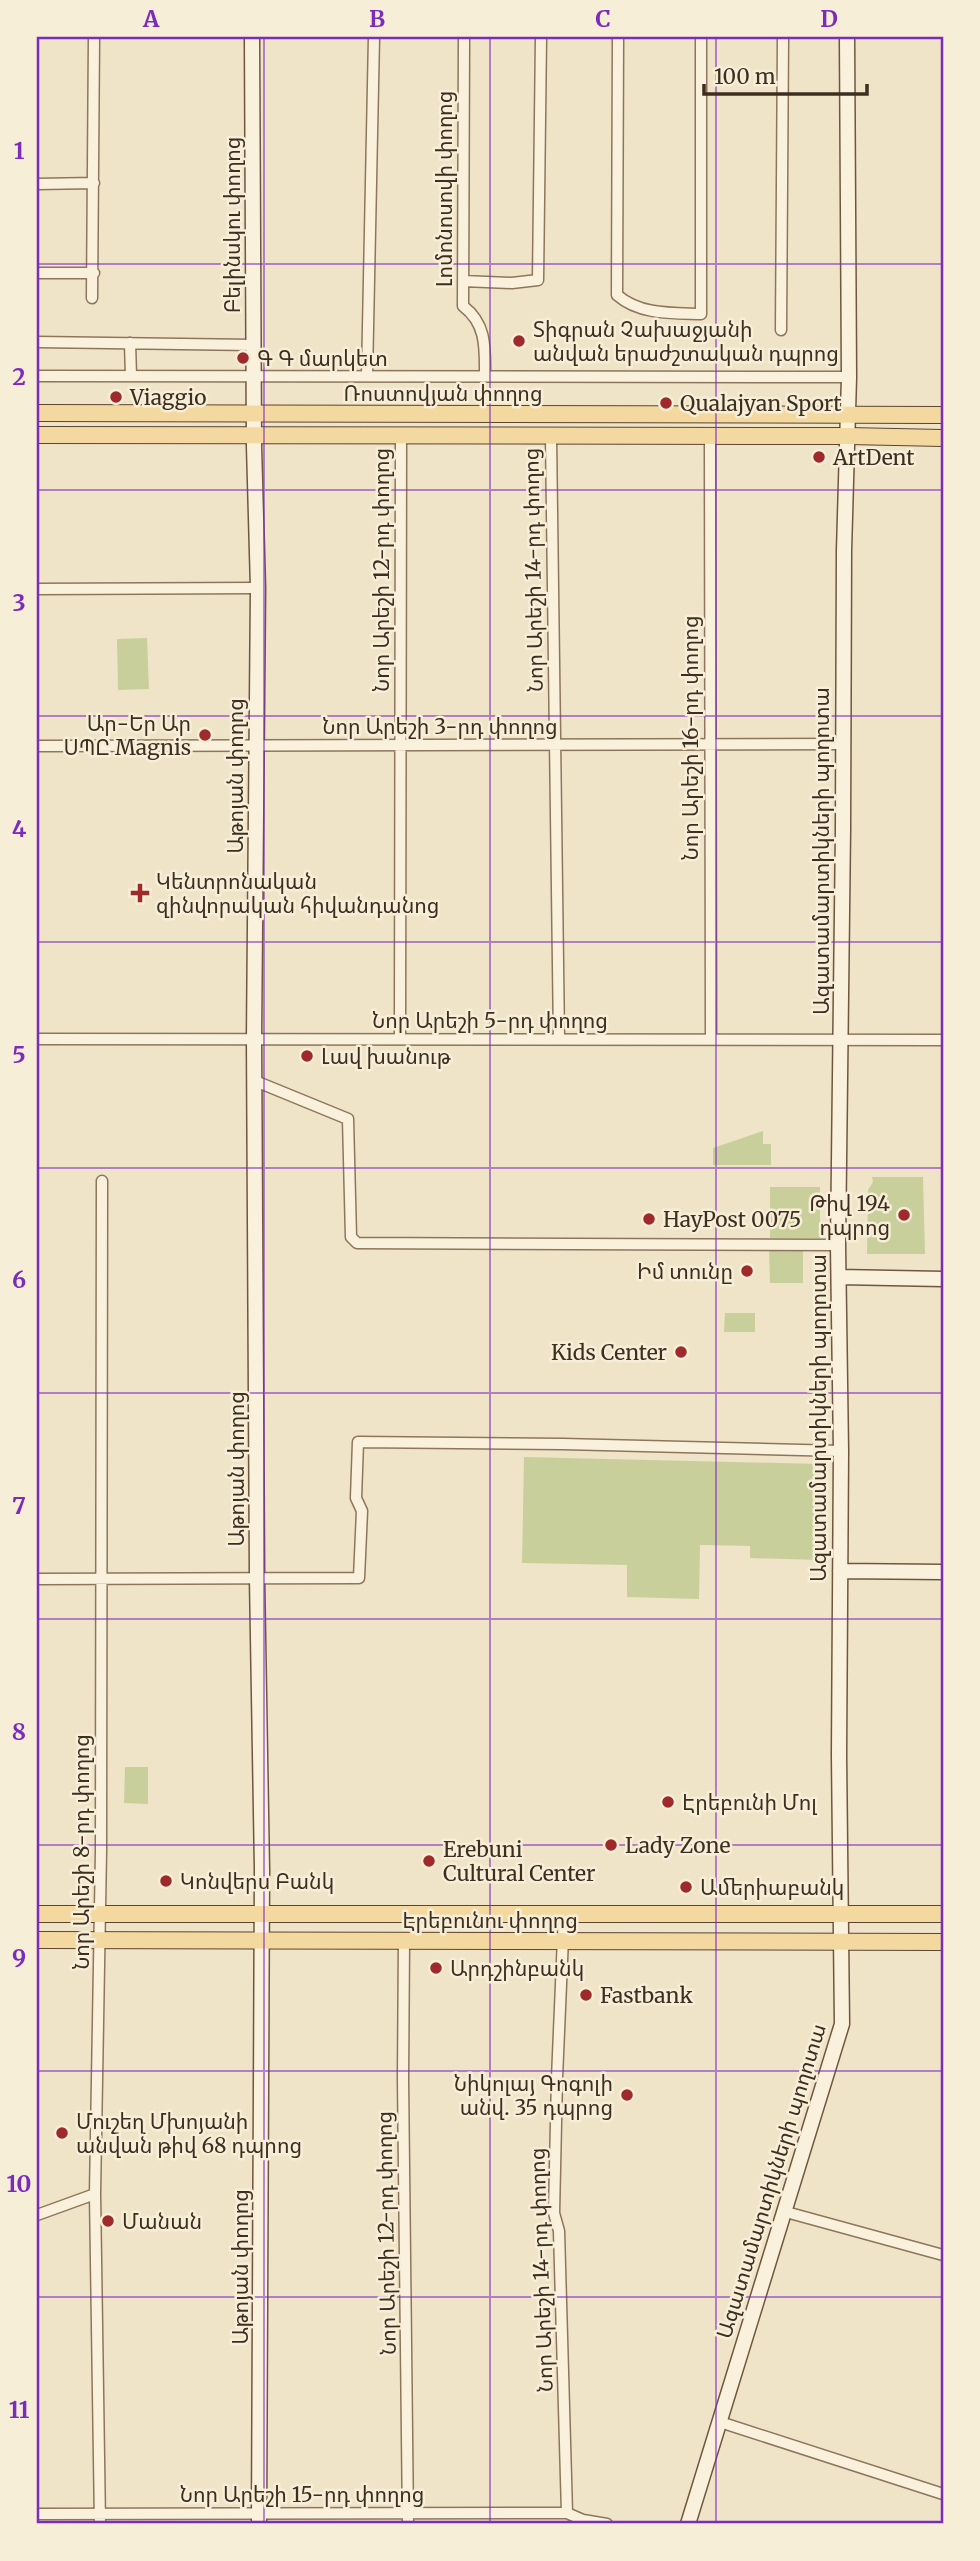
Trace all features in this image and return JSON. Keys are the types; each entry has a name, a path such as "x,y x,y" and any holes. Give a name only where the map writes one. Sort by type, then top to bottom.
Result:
{"main road":[{"name":"Ռոստովյան փողոց","path":"37,413 943,415"},
{"name":"Ռոստովյան փողոց","path":"37,435 943,438"},
{"name":"Էրեբունու փողոց","path":"37,1914 943,1914"},
{"name":"Էրեբունու փողոց","path":"37,1940 943,1942"}],"street":[{"path":"92,298 94,37"},
{"name":"Բելինսկու փողոց","path":"253,37 254,414"},
{"path":"367,376 374,37"},
{"name":"Լոմոնոսովի փողոց","path":"464,37 463,306 477,322 485,341 485,376"},
{"path":"463,281 512,283 538,280 541,37"},
{"path":"618,37 617,295 634,307 665,313 701,314 701,37"},
{"path":"781,330 783,37"},
{"name":"Ազատամարտիկների պողոտա","path":"688,2524 842,2024 838,1245 844,551 849,414 847,37"},
{"path":"37,184 94,183"},
{"path":"37,273 94,274"},
{"path":"37,342 253,345"},
{"path":"130,343 131,376"},
{"path":"37,376 849,377"},
{"name":"Աթոյան փողոց","path":"254,414 258,588 254,1040 262,1914 259,2519"},
{"name":"Նոր Արեշի 12-րդ փողոց","path":"400,1039 401,437"},
{"name":"Նոր Արեշի 14-րդ փողոց","path":"551,437 559,1039"},
{"name":"Նոր Արեշի 16-րդ փողոց","path":"710,437 711,1039"},
{"path":"37,589 258,588"},
{"name":"Նոր Արեշի 3-րդ փողոց","path":"37,746 843,744"},
{"name":"Նոր Արեշի 5-րդ փողոց","path":"37,1040 943,1040"},
{"path":"256,1081 348,1119 351,1237 357,1243 838,1245"},
{"name":"Նոր Արեշի 8-րդ փողոց","path":"100,2519 95,2194 100,1914 102,1181"},
{"path":"839,1277 943,1279"},
{"path":"37,1579 359,1578 362,1511 356,1498 358,1442 841,1451"},
{"path":"840,1571 943,1572"},
{"name":"Նոր Արեշի 14-րդ փողոց","path":"564,1914 554,2213 559,2231 567,2513"},
{"name":"Նոր Արեշի 12-րդ փողոց","path":"404,1941 408,2519"},
{"path":"37,2215 95,2194"},
{"path":"786,2212 943,2255"},
{"path":"720,2422 943,2494"},
{"name":"Նոր Արեշի 15-րդ փողոց","path":"37,2514 100,2519 548,2519 567,2513 583,2520 607,2524"}],"green space":[{"path":"147,638 149,689 118,690 117,639"},
{"path":"763,1131 763,1144 771,1144 771,1165 713,1165 713,1148"},
{"path":"872,1177 923,1177 925,1254 867,1254 868,1190 873,1182"},
{"path":"770,1187 820,1187 820,1238 770,1238"},
{"path":"769,1249 803,1249 803,1283 770,1283"},
{"path":"725,1313 755,1313 755,1332 724,1332"},
{"path":"524,1457 821,1464 818,1560 750,1558 750,1546 700,1545 699,1599 627,1597 627,1565 522,1563"},
{"path":"125,1767 148,1767 148,1804 124,1803"}],"place":[{"name":"Տիգրան Չախաջյանի անվան երաժշտական դպրոց","path":"519,341"},
{"name":"Գ Գ մարկետ","path":"243,358"},
{"name":"Viaggio","path":"116,397"},
{"name":"Qualajyan Sport","path":"666,403"},
{"name":"ArtDent","path":"819,457"},
{"name":"Ար-Եր Ար ՍՊԸ Magnis","path":"205,735"},
{"name":"Կենտրոնական զինվորական հիվանդանոց","path":"140,893"},
{"name":"Լավ խանութ","path":"307,1056"},
{"name":"Թիվ 194 դպրոց","path":"904,1215"},
{"name":"HayPost 0075","path":"649,1219"},
{"name":"Իմ տունը","path":"747,1271"},
{"name":"Kids Center","path":"681,1352"},
{"name":"Էրեբունի Մոլ","path":"668,1802"},
{"name":"Lady Zone","path":"611,1845"},
{"name":"Erebuni Cultural Center","path":"429,1861"},
{"name":"Կոնվերս Բանկ","path":"166,1881"},
{"name":"Ամերիաբանկ","path":"686,1887"},
{"name":"Արդշինբանկ","path":"436,1968"},
{"name":"Fastbank","path":"586,1995"},
{"name":"Նիկոլայ Գոգոլի անվ. 35 դպրոց","path":"627,2095"},
{"name":"Մուշեղ Մխոյանի անվան թիվ 68 դպրոց","path":"62,2133"},
{"name":"Մանան","path":"108,2221"}]}
